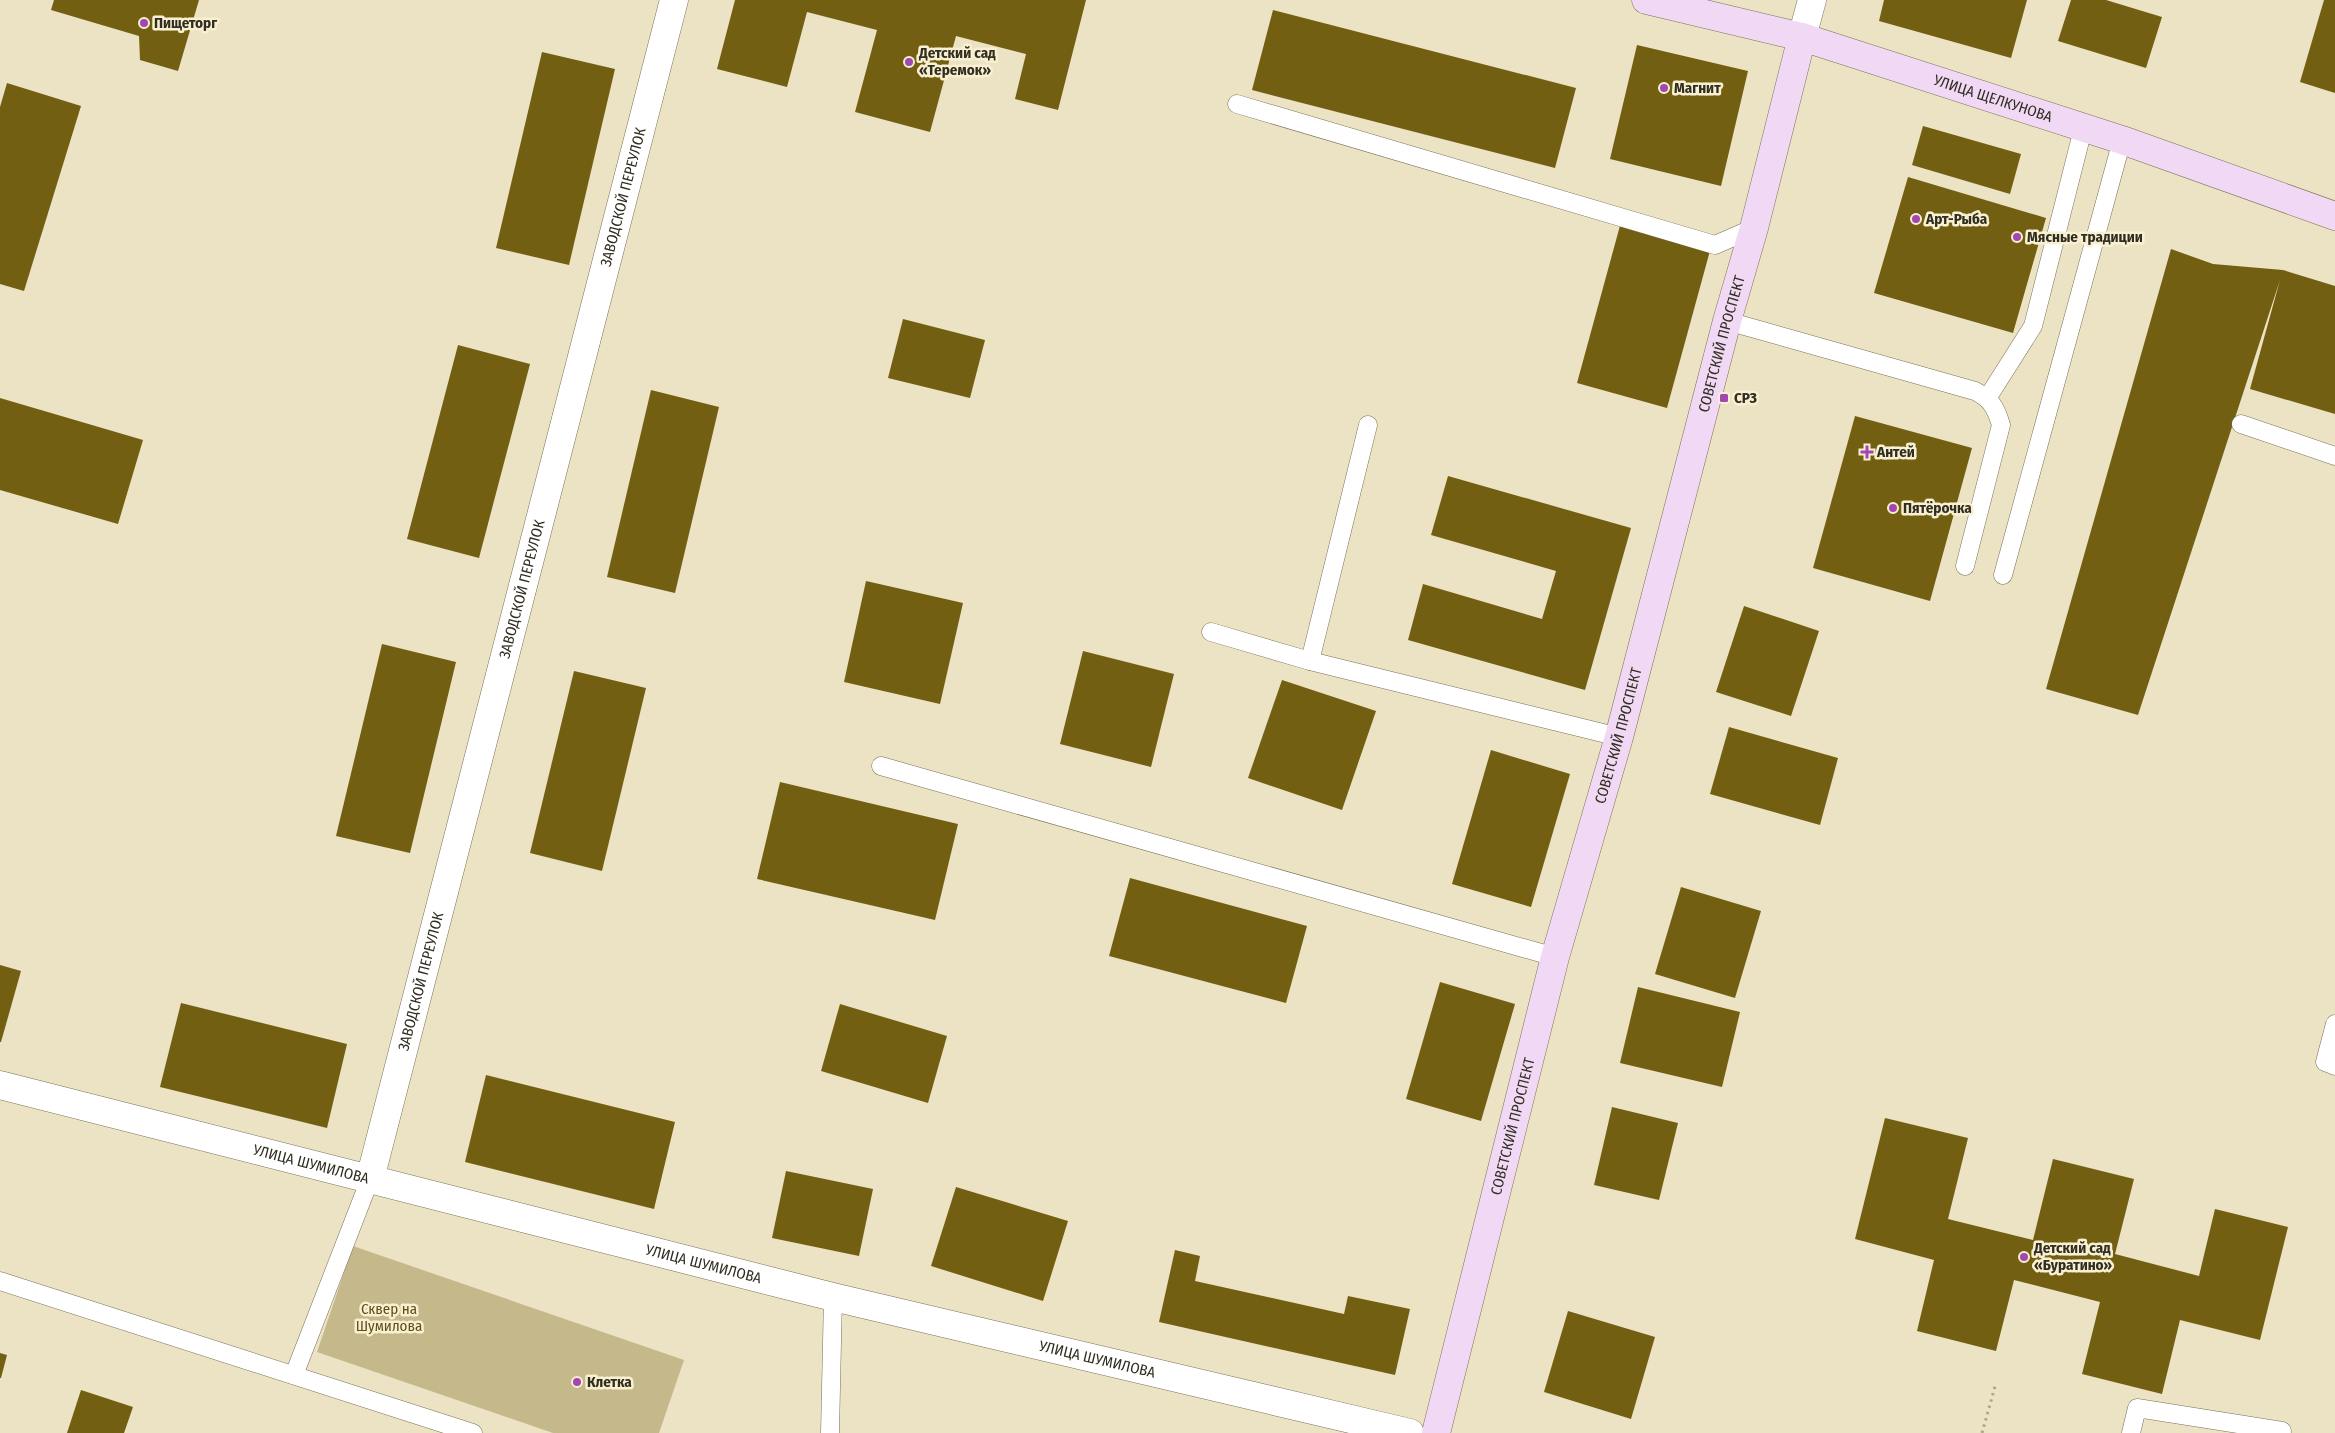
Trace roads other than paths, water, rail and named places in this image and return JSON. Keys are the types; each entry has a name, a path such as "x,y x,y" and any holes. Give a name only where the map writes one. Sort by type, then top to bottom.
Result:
{"main road":[{"name":"УЛИЦА ЩЕЛКУНОВА","path":"1646,0 1802,38 2122,140 2335,216"},
{"name":"СОВЕТСКИЙ ПРОСПЕКТ","path":"1436,1433 1555,957 1619,737 1727,321 1754,228 1802,38"}],"street":[{"name":"ЗАВОДСКОЙ ПЕРЕУЛОК","path":"370,1179 674,0"},
{"path":"1802,38 1812,0"},
{"name":"УЛИЦА ШУМИЛОВА","path":"0,1085 833,1297 1410,1433"}],"lane":[{"path":"1237,104 1715,245 1754,228"},
{"path":"1988,397 2033,326 2083,129"},
{"path":"2003,575 2122,140"},
{"path":"1727,321 1975,391 1988,397 1997,411 2001,426 1965,566"},
{"path":"2241,424 2335,456"},
{"path":"1310,661 1368,425"},
{"path":"1211,632 1310,661 1619,737"},
{"path":"881,766 1555,957"},
{"path":"2335,1024 2325,1062 2335,1066"},
{"path":"294,1376 370,1179"},
{"path":"0,1281 473,1433"},
{"path":"830,1433 833,1297"},
{"path":"2131,1433 2137,1408 2282,1430"}],"place":[{"name":"Пищеторг","path":"144,23"},
{"name":"Детский сад «Теремок»","path":"909,62"},
{"name":"Магнит","path":"1664,88"},
{"name":"Арт-Рыба","path":"1916,219"},
{"name":"Мясные традиции","path":"2017,237"},
{"name":"СРЗ","path":"1724,398"},
{"name":"Антей","path":"1867,452"},
{"name":"Пятёрочка","path":"1893,508"},
{"name":"Детский сад «Буратино»","path":"2024,1257"},
{"name":"Клетка","path":"577,1382"}],"park label":[{"name":"Сквер на Шумилова","path":"389,1318"}]}
